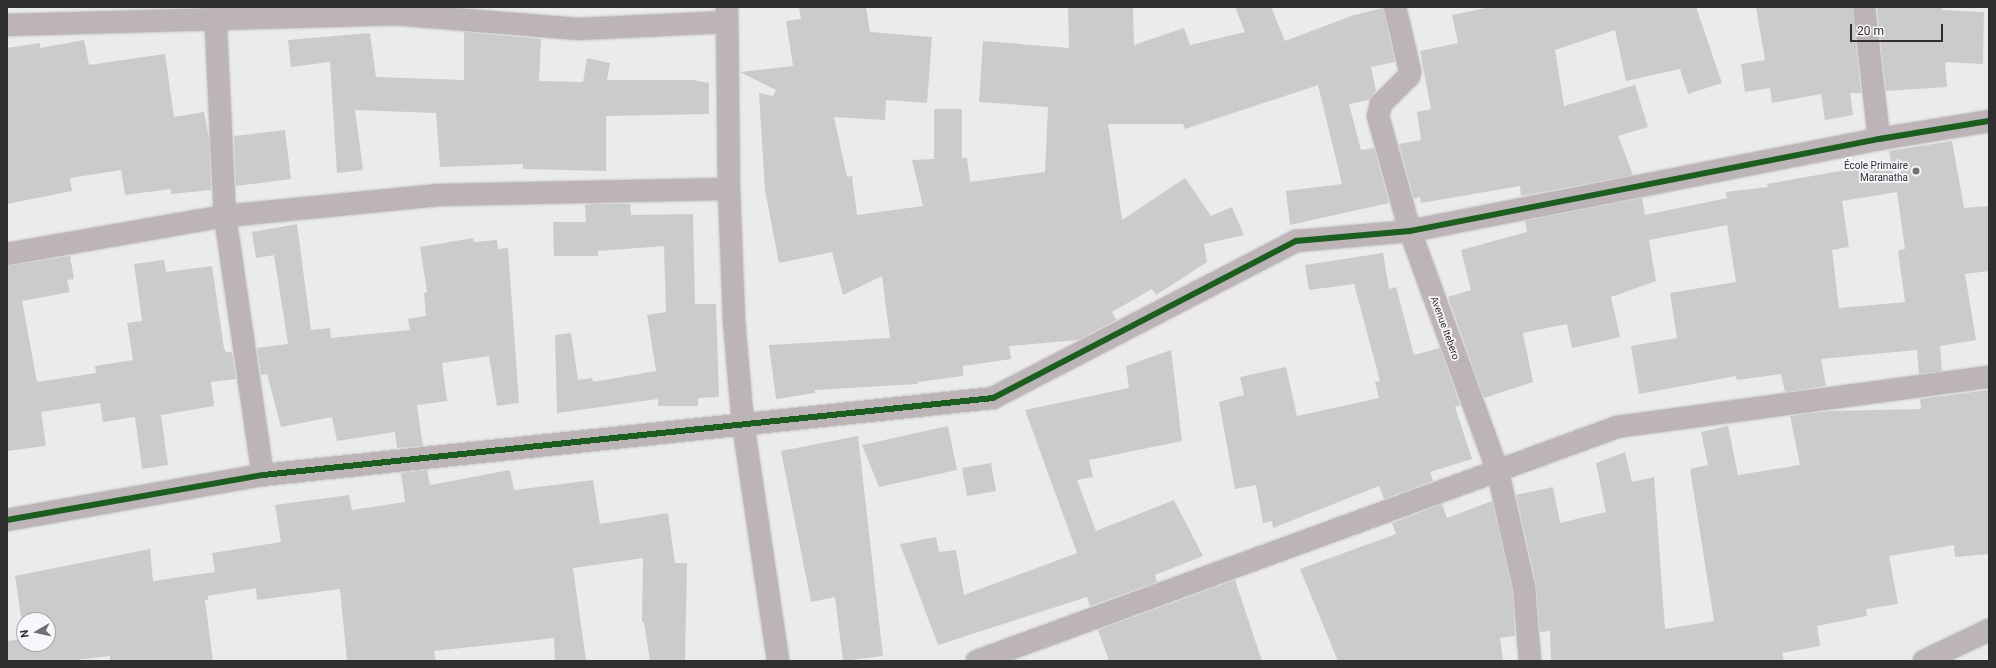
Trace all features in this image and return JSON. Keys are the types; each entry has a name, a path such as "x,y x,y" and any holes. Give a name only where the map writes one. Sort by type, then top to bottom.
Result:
{"street":[{"name":"Avenue Itebero","path":"1395,7 1410,71 1409,76 1382,104 1378,116 1410,231 1498,472 1524,587 1530,661"},
{"path":"1864,7 1879,139"},
{"path":"215,13 225,216 263,475"},
{"path":"7,25 215,13 406,14 578,29 727,14 729,189 734,321 743,423 778,661"},
{"path":"7,520 263,475 743,423 993,398 1289,243 1410,231 1879,139 1989,121"},
{"path":"7,254 225,216 439,195 729,189"},
{"path":"978,661 1626,425 1989,377"},
{"path":"1924,661 1989,630"}],"building":[{"path":"799,7 866,7 870,32 932,37 927,103 886,100 885,120 834,117 847,177 852,176 857,215 923,206 912,160 934,159 934,109 962,109 962,158 967,158 970,182 1045,172 1048,107 979,102 983,41 1069,48 1068,7 1133,7 1134,45 1184,28 1190,45 1245,32 1235,7 1271,7 1285,41 1354,15 1383,8 1395,62 1371,67 1376,91 1369,100 1349,104 1361,150 1374,148 1389,203 1290,225 1286,191 1342,184 1318,85 1185,129 1183,124 1108,124 1122,220 1185,178 1211,216 1232,207 1244,235 1204,244 1207,262 1156,295 1152,289 1112,312 1116,320 1078,340 1009,346 1011,359 963,366 963,376 918,382 918,384 815,390 815,393 776,399 769,345 890,338 882,276 843,295 832,252 779,263 765,190 759,93 773,96 776,90 740,72 793,66 786,21 801,19"},
{"path":"1491,7 1696,7 1722,83 1688,94 1680,69 1626,81 1615,30 1555,50 1564,106 1635,85 1648,127 1618,136 1633,175 1521,196 1520,186 1421,203 1420,197 1414,199 1399,144 1421,140 1417,112 1431,109 1420,51 1458,43 1452,15"},
{"path":"1756,7 1852,7 1861,93 1850,93 1853,115 1825,120 1821,94 1772,103 1770,88 1745,92 1741,64 1765,60"},
{"path":"1877,7 1942,7 1942,10 1984,12 1983,64 1945,62 1947,87 1886,91"},
{"path":"464,32 541,39 539,81 583,82 587,58 610,63 607,80 693,80 709,83 709,114 606,116 606,171 523,169 523,164 440,167 436,113 355,110 363,170 337,173 330,62 291,67 288,40 370,33 376,77 464,80"},
{"path":"84,40 89,65 165,54 174,117 204,112 209,139 211,190 171,194 171,189 125,195 121,170 70,178 72,191 7,204 7,48 40,43 40,48"},
{"path":"285,130 291,179 236,186 234,136"},
{"path":"1952,141 1964,208 1989,206 1989,271 1965,274 1976,340 1940,346 1942,371 1919,374 1917,350 1821,359 1826,386 1785,392 1781,374 1737,380 1736,376 1639,394 1631,346 1677,338 1670,293 1736,282 1727,225 1649,240 1656,281 1611,297 1620,337 1572,348 1567,324 1523,333 1533,382 1484,398 1448,297 1471,290 1461,250 1527,232 1525,221 1642,198 1645,215 1727,198 1726,192 1768,187 1767,184 1891,162 1889,151","holes":["1897,192 1905,249 1898,250 1905,302 1839,308 1832,250 1849,247 1842,201"]},
{"path":"630,204 631,215 693,214 695,304 716,304 719,397 698,398 698,406 658,406 658,399 557,413 555,335 571,333 578,380 592,378 593,382 656,371 647,315 666,312 664,246 598,251 598,256 554,256 553,222 586,222 585,205"},
{"path":"297,224 311,330 330,328 331,338 410,330 408,319 426,316 424,293 427,292 420,247 473,238 474,242 497,240 498,249 508,248 519,403 497,406 489,356 442,363 447,401 417,405 423,446 397,448 395,432 337,441 332,417 281,427 267,374 261,375 257,348 288,344 274,255 256,258 252,232"},
{"path":"1383,253 1389,289 1396,287 1414,355 1440,348 1460,405 1455,407 1472,459 1430,472 1433,481 1384,499 1379,486 1273,528 1272,521 1263,523 1256,485 1235,489 1219,402 1244,395 1240,377 1286,367 1297,416 1379,398 1375,382 1380,381 1354,284 1309,290 1305,265"},
{"path":"70,256 74,279 67,280 70,292 22,301 37,382 96,373 95,366 133,360 127,323 142,321 134,264 164,260 166,272 212,266 224,348 226,352 232,352 236,379 211,382 214,406 161,415 168,465 142,469 135,417 103,422 100,403 41,412 46,446 7,451 7,266"},
{"path":"1171,350 1182,441 1089,460 1093,477 1077,480 1096,531 1174,500 1203,556 1155,575 1157,582 1090,606 1087,597 938,645 900,544 936,537 939,552 956,550 964,595 1077,553 1025,410 1129,388 1126,366"},
{"path":"1989,390 1989,554 1955,557 1954,545 1889,556 1898,604 1866,609 1867,616 1817,626 1820,646 1782,653 1784,661 1551,661 1550,631 1540,632 1536,584 1516,495 1553,487 1560,523 1606,512 1596,463 1625,452 1632,482 1654,477 1665,629 1714,621 1690,469 1708,465 1701,432 1728,426 1738,475 1800,465 1790,416 1830,411 1921,409 1920,399"},
{"path":"948,426 957,470 879,487 862,445"},
{"path":"858,436 883,656 843,661 835,597 811,602 781,451"},
{"path":"991,463 996,491 967,496 962,468"},
{"path":"427,470 430,485 510,470 514,490 593,480 600,524 668,513 675,563 687,563 685,661 650,661 644,622 642,622 643,558 573,568 586,661 555,661 554,638 434,651 436,661 347,661 340,589 257,600 256,588 208,596 208,600 205,600 213,661 110,661 110,656 66,661 7,661 7,641 16,640 16,652 56,652 56,612 20,612 15,576 150,549 153,581 215,572 212,553 281,542 275,505 349,495 352,510 405,502 401,473"},
{"path":"1492,501 1512,589 1515,636 1500,638 1503,661 1338,661 1300,569 1396,534 1392,523 1442,504 1447,518"},
{"path":"1235,580 1262,661 1109,661 1098,630"}],"cycle path":[{"path":"7,520 263,475 993,398 1296,241 1410,231 1879,139 1989,121"}],"place":[{"name":"École Primaire Maranatha","path":"1916,171"}]}
